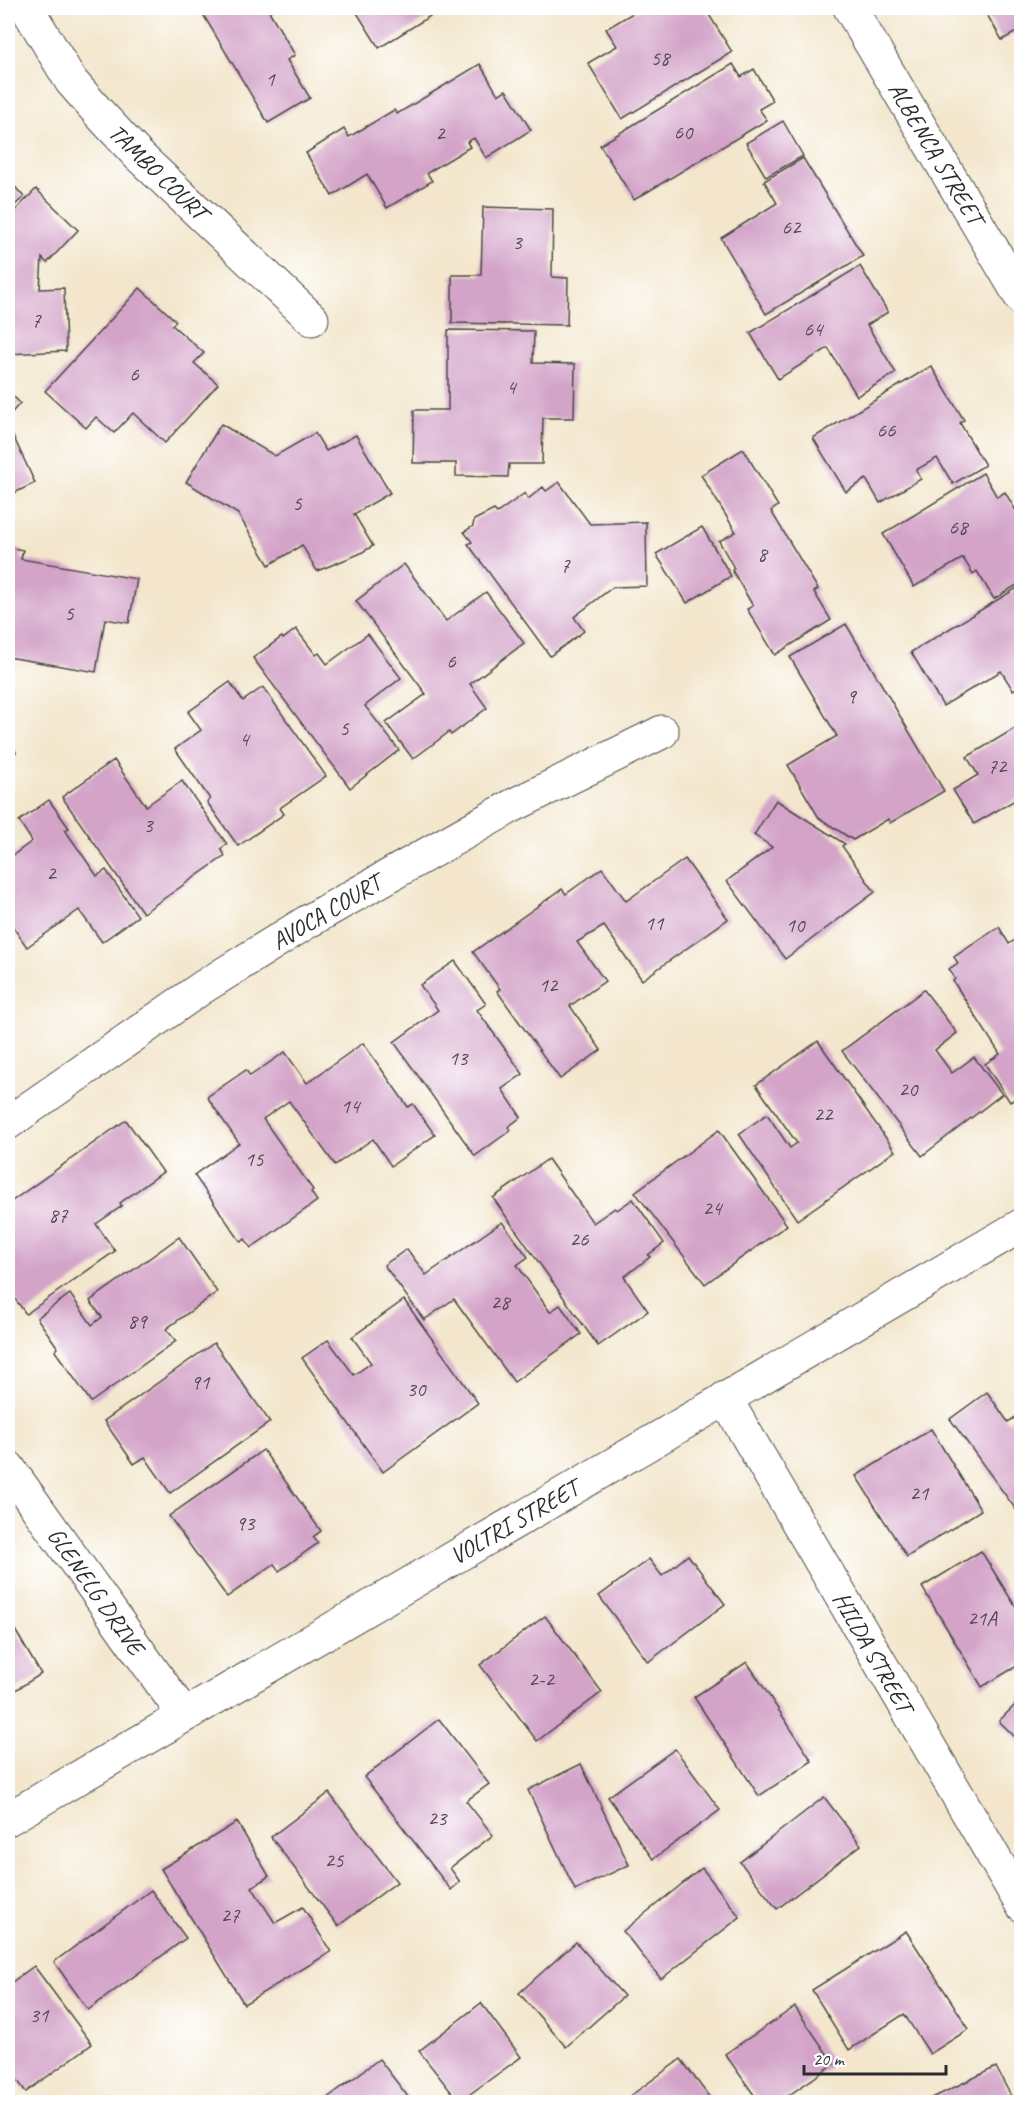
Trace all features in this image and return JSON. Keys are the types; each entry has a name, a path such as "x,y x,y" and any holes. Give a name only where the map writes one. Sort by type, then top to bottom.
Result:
{"street":[{"name":"TAMBO COURT","path":"27,8 71,81 98,112 138,155 312,319"},
{"name":"ALBENCA STREET","path":"850,8 1022,299"},
{"name":"AVOCA COURT","path":"8,1123 203,987 341,902 512,806 662,732"},
{"name":"VOLTRI STREET","path":"8,1819 1022,1225"},
{"name":"HILDA STREET","path":"725,1398 1022,1905"},
{"name":"GLENELG DRIVE","path":"8,1467 184,1715"}],"building":[{"path":"217,8 276,8 269,11 295,55 287,60 310,98 268,123 204,16"},
{"path":"354,8 443,8 379,48"},
{"path":"641,8 705,8 732,52 622,119 588,63 617,46 606,29"},
{"path":"983,8 1022,8 1022,29 1002,40"},
{"path":"480,64 498,95 506,90 531,130 486,158 474,138 467,142 470,147 427,173 432,181 387,208 367,174 332,196 306,153 344,129 349,137 394,110 397,114"},
{"path":"733,64 741,77 754,69 773,101 759,109 767,120 634,200 600,145"},
{"path":"783,121 803,156 766,177 746,143"},
{"path":"803,158 863,256 766,314 721,238 777,203 764,181"},
{"path":"8,179 24,197 8,211"},
{"path":"36,189 78,230 47,263 42,258 40,289 64,288 66,351 8,354 8,218"},
{"path":"483,207 553,209 552,277 568,278 567,325 452,323 452,275 481,275"},
{"path":"860,266 888,312 867,325 896,373 857,396 828,348 778,379 750,333"},
{"path":"140,288 176,321 172,325 204,353 194,363 218,384 165,443 133,413 114,433 96,417 86,428 45,391"},
{"path":"448,330 534,331 533,363 575,364 574,418 543,418 542,464 509,464 508,477 456,476 456,463 413,463 414,410 448,410"},
{"path":"931,366 964,420 960,423 985,465 953,484 937,458 916,470 921,479 880,503 866,479 846,492 813,438"},
{"path":"8,391 20,403 8,417"},
{"path":"221,424 275,456 315,433 326,451 356,435 390,493 354,514 373,546 317,571 302,545 269,565 238,514 186,482"},
{"path":"8,425 35,483 8,496"},
{"path":"743,449 778,506 771,511 818,589 814,592 831,620 775,655 747,609 753,606 732,570 734,568 719,541 736,532 701,475"},
{"path":"983,473 997,497 1005,492 1022,521 1022,582 994,599 977,571 973,574 963,558 914,587 883,534"},
{"path":"559,482 590,524 646,522 647,586 613,587 574,617 584,631 550,656 468,544 472,542 464,532 473,526 474,520 494,510 497,513 525,493 528,499 543,487 546,491"},
{"path":"702,527 731,576 687,603 656,554"},
{"path":"8,547 23,550 21,559 137,579 129,623 105,619 96,672 8,657"},
{"path":"404,564 446,621 486,592 524,643 470,684 487,708 451,735 449,732 413,759 386,723 426,694 356,601"},
{"path":"1022,585 1022,685 1013,690 1001,671 943,706 911,652"},
{"path":"846,624 944,791 890,823 888,819 853,840 819,818 788,765 837,736 790,657"},
{"path":"296,629 316,655 319,653 327,664 368,634 401,678 365,706 399,750 350,788 253,658"},
{"path":"230,682 243,701 263,687 326,776 280,808 284,814 238,846 207,802 210,799 175,749 201,730 188,712"},
{"path":"1022,724 1022,796 974,824 953,790 978,775 967,757"},
{"path":"8,740 16,752 8,759"},
{"path":"114,760 146,806 182,781 227,844 221,849 225,856 143,913 62,797"},
{"path":"49,800 69,828 65,830 97,876 106,870 138,916 102,942 79,910 27,947 8,920 8,859 32,841 19,821"},
{"path":"776,800 845,844 842,846 875,892 785,959 727,881 772,847 754,835"},
{"path":"685,859 728,919 642,980 604,926 577,942 605,981 570,1006 601,1050 560,1079 497,991 500,989 473,952 562,889 566,894 602,868 626,901"},
{"path":"999,927 1009,944 1022,935 1022,1095 1010,1102 985,1064 1000,1054 953,981 955,979 949,969 958,963 954,957"},
{"path":"455,961 486,1004 477,1010 523,1074 502,1089 521,1117 508,1127 511,1130 475,1156 394,1042 438,1010 420,985"},
{"path":"924,990 957,1033 935,1050 952,1073 974,1057 1002,1094 922,1156 842,1051"},
{"path":"818,1041 895,1151 797,1220 739,1134 767,1114 790,1148 797,1143 756,1085"},
{"path":"363,1043 408,1107 413,1104 435,1135 391,1166 373,1139 335,1165 289,1101 263,1119 313,1190 311,1192 317,1201 251,1248 245,1239 241,1242 194,1175 239,1143 207,1097 246,1070 250,1076 285,1052 307,1083"},
{"path":"126,1120 163,1172 120,1203 122,1206 96,1224 115,1251 26,1314 8,1289 8,1280 11,1278 8,1273 8,1204"},
{"path":"719,1130 787,1225 705,1284 635,1192"},
{"path":"548,1159 593,1223 633,1199 664,1243 624,1277 648,1311 598,1346 493,1198"},
{"path":"502,1222 528,1257 517,1265 550,1312 560,1305 581,1334 514,1382 454,1299 424,1320 384,1265 407,1249 426,1275"},
{"path":"179,1237 217,1292 166,1329 176,1341 91,1402 55,1351 58,1348 37,1318 70,1294 92,1325 102,1317 90,1301"},
{"path":"404,1300 478,1403 383,1472 302,1358 328,1340 354,1375 371,1363 352,1337"},
{"path":"214,1343 270,1422 170,1493 145,1457 134,1464 104,1421"},
{"path":"987,1392 1008,1422 1022,1413 1022,1518 950,1419"},
{"path":"931,1429 981,1510 907,1557 856,1476"},
{"path":"263,1450 321,1531 313,1537 318,1543 279,1571 274,1564 227,1597 169,1516"},
{"path":"981,1551 1022,1617 1022,1663 982,1687 922,1587"},
{"path":"688,1555 725,1604 648,1662 599,1596 649,1559 662,1576"},
{"path":"545,1616 602,1692 537,1741 480,1665"},
{"path":"8,1618 41,1674 8,1695"},
{"path":"747,1662 812,1761 759,1796 694,1697"},
{"path":"1022,1698 1022,1744 999,1721"},
{"path":"439,1719 489,1784 466,1801 493,1835 450,1868 460,1882 451,1890 364,1777"},
{"path":"675,1749 720,1810 653,1859 608,1797"},
{"path":"581,1764 629,1865 575,1890 528,1790"},
{"path":"329,1793 397,1882 338,1926 271,1837"},
{"path":"824,1797 861,1845 777,1909 740,1862"},
{"path":"237,1822 269,1876 252,1887 275,1923 303,1907 331,1952 244,2004 161,1869"},
{"path":"702,1868 740,1917 661,1979 623,1931"},
{"path":"151,1890 186,1938 88,2010 54,1962"},
{"path":"906,1931 969,2029 930,2054 904,2014 849,2050 812,1990"},
{"path":"576,1942 624,1996 566,2047 519,1993"},
{"path":"34,1966 92,2044 26,2092 8,2068 8,1985"},
{"path":"481,2003 521,2057 459,2102 419,2051"},
{"path":"795,2007 834,2064 779,2102 759,2102 725,2054"},
{"path":"379,2059 412,2102 322,2102"},
{"path":"681,2059 713,2102 622,2102"},
{"path":"996,2067 1014,2102 924,2102"}]}
